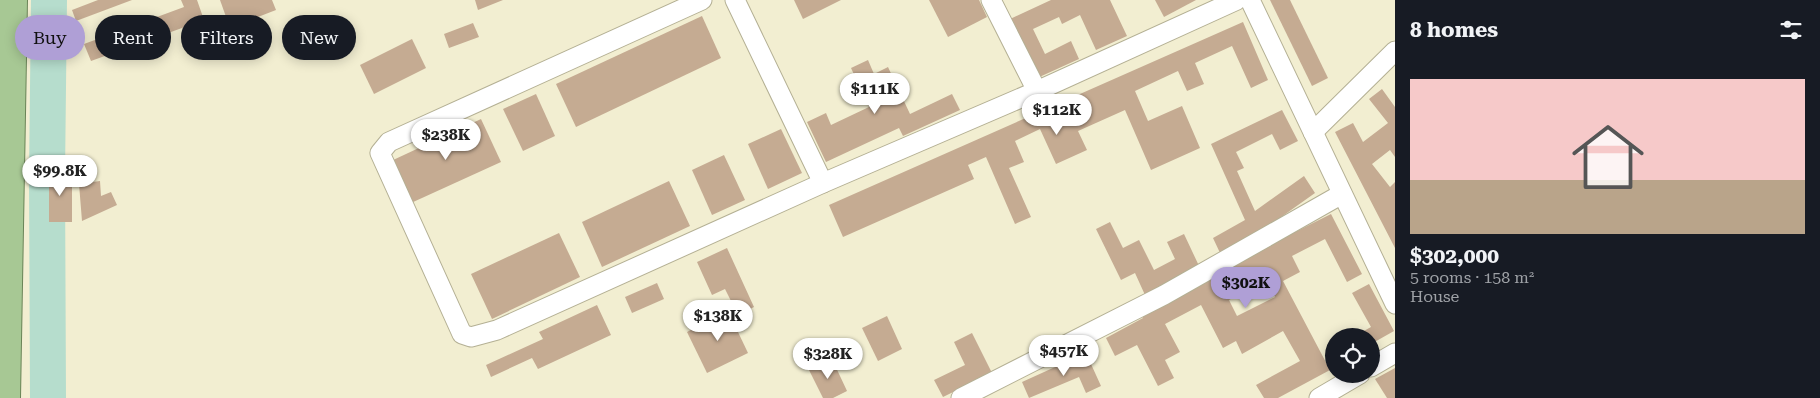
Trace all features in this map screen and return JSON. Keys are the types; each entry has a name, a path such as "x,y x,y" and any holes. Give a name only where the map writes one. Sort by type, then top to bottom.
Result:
{"highway":[{"path":"6,398 13,0"}],"street":[{"path":"702,0 389,142 380,153 462,334 471,337 497,330 823,183 1037,91 1237,0"},
{"path":"735,0 823,183"},
{"path":"991,0 1037,91"},
{"path":"1250,0 1395,304"},
{"path":"1313,132 1395,51"},
{"path":"961,398 1164,295 1342,194"},
{"path":"1380,362 1395,353"},
{"path":"1320,398 1345,383"}],"building":[{"path":"98,0 132,0 85,18 85,15 74,15 72,10"},
{"path":"181,0 197,0 202,15 181,15 181,28 171,32 171,15 162,15 184,7"},
{"path":"220,0 272,0 276,10 263,15 225,15"},
{"path":"475,0 503,0 478,10"},
{"path":"794,0 841,0 803,19"},
{"path":"929,0 979,0 987,17 948,37"},
{"path":"1051,0 1110,0 1127,36 1096,50 1080,15 1062,24 1059,17 1033,29 1045,54 1071,41 1079,59 1035,79 1008,20"},
{"path":"1155,0 1196,0 1164,17"},
{"path":"1270,0 1290,0 1328,78 1312,86"},
{"path":"702,16 721,58 576,127 556,84"},
{"path":"1243,22 1268,80 1251,88 1232,46 1195,63 1204,84 1187,91 1178,71 1135,91 1148,121 1182,106 1200,148 1151,170 1125,110 1078,131 1087,150 1056,164 1040,129 1015,141 1024,162 1009,168 1031,217 1015,224 986,157 968,165 974,179 843,237 829,205"},
{"path":"473,23 479,37 449,48 444,34"},
{"path":"412,39 426,68 374,94 360,65"},
{"path":"95,40 95,60 91,61 85,44"},
{"path":"868,60 874,74 888,67 910,114 952,94 960,110 903,136 899,128 826,162 807,122 826,113 831,125 869,107 851,68"},
{"path":"1382,89 1395,107 1395,157 1390,150 1372,164 1390,187 1395,182 1395,248 1335,132 1353,123 1363,142 1388,123 1369,99"},
{"path":"536,94 555,136 523,151 503,109"},
{"path":"1282,110 1298,141 1280,150 1272,134 1236,152 1244,168 1237,171 1255,211 1304,176 1315,193 1253,237 1221,255 1213,238 1245,220 1211,144"},
{"path":"481,119 501,162 411,203 391,161"},
{"path":"781,129 802,173 768,189 748,144"},
{"path":"724,155 745,200 712,215 692,170"},
{"path":"49,172 72,172 72,222 49,222"},
{"path":"100,181 101,196 111,192 117,205 82,221 79,184"},
{"path":"669,181 690,226 602,267 582,222"},
{"path":"1331,214 1362,274 1347,282 1325,239 1292,256 1300,272 1283,281 1325,361 1325,373 1278,398 1264,398 1256,385 1300,361 1283,331 1242,354 1236,341 1223,348 1201,305 1165,324 1180,352 1165,360 1174,378 1158,386 1137,345 1115,356 1106,338 1143,318 1141,314 1282,236 1283,238","holes":["1261,269 1275,297 1237,316 1229,300 1260,283 1254,272"]},
{"path":"1110,222 1123,248 1139,240 1154,270 1175,259 1167,242 1184,234 1200,268 1145,295 1135,273 1121,280 1096,229"},
{"path":"559,233 580,277 492,319 471,274"},
{"path":"727,248 754,307 738,315 725,289 712,295 697,262"},
{"path":"657,283 664,299 632,313 625,297"},
{"path":"1369,284 1394,331 1380,339 1380,328 1369,328 1371,327 1352,293"},
{"path":"597,305 611,335 538,369 532,358 491,377 486,365 543,339 539,332"},
{"path":"728,311 748,353 707,373 687,332"},
{"path":"887,316 902,349 878,361 862,328"},
{"path":"972,333 992,373 943,397 934,380 965,365 954,342"},
{"path":"1086,353 1101,386 1086,393 1079,377 1029,398 1022,382"},
{"path":"832,359 847,391 833,398 823,398 809,370"},
{"path":"1395,368 1395,398 1387,398 1378,383 1380,383 1380,376"}],"waterway":[{"path":"48,398 47,175 49,0"}]}
